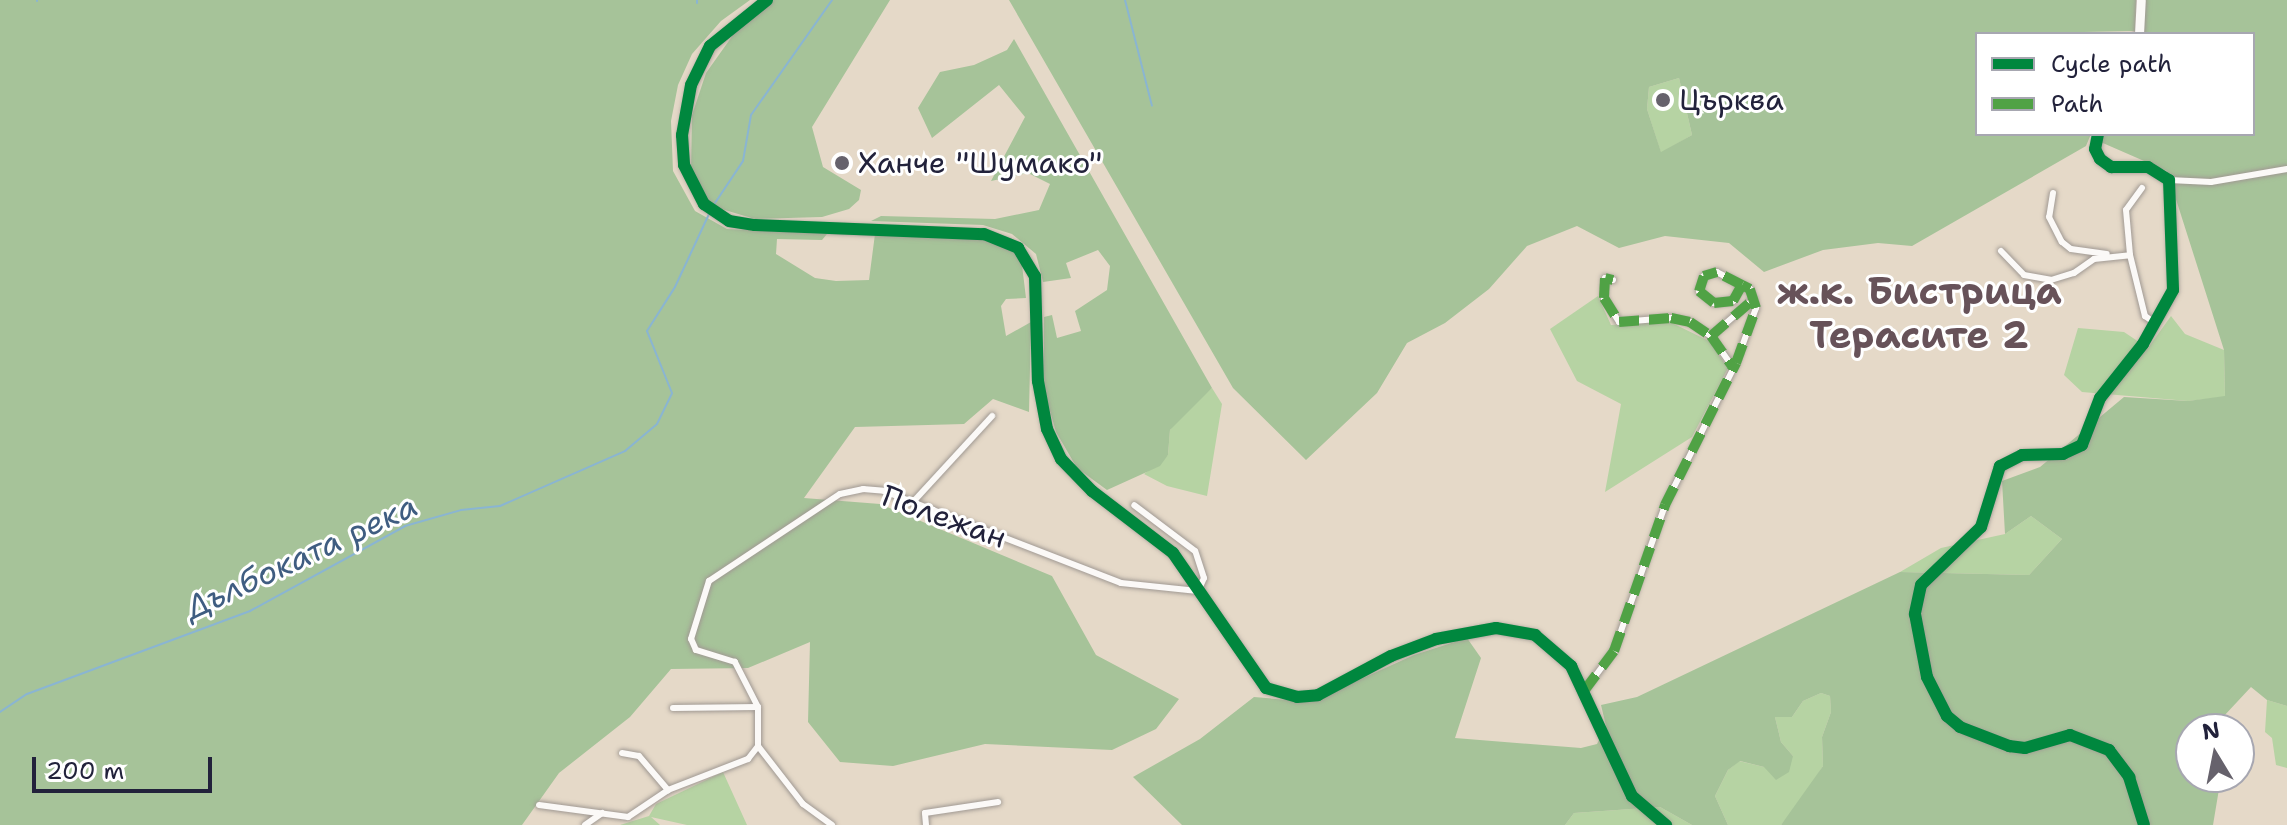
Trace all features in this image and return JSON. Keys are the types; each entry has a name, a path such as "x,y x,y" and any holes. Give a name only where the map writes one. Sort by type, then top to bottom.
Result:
{"street":[{"path":"767,0 710,46 691,85 682,135 684,165 704,204 717,214 755,225 984,234 1018,248 1035,276 1038,381 1047,429 1061,459 1092,491 1173,553 1254,675 1279,693 1318,695 1409,648 1496,628 1535,635 1555,649 1584,691 1632,796 1666,825"},
{"path":"2139,32 2141,0"},
{"path":"2098,136 2095,149 2111,167 2148,167 2169,180 2211,182 2287,169"},
{"path":"2144,825 2129,777 2109,750 2070,735 2025,748 2009,746 1960,727 1947,716 1927,677 1915,606 1927,578 1981,527 2000,466 2009,458 2063,454 2082,445 2100,398 2156,324 2174,279 2169,180"},
{"path":"2142,188 2126,210 2130,255 2145,316 2156,324"},
{"path":"2053,193 2049,217 2062,242 2071,249 2130,255"},
{"path":"2001,251 2024,275 2051,280 2109,254"},
{"path":"1584,691 1614,651 1665,505 1749,333 1754,299 1742,285 1712,271 1704,276 1699,291 1702,298 1723,304 1733,301 1742,285"},
{"path":"1613,280 1605,278 1604,298 1619,322 1680,319 1711,336 1733,367"},
{"path":"1711,336 1754,299"},
{"path":"913,502 992,416"},
{"name":"Полежан","path":"758,707 735,662 704,655 691,639 709,581 840,494 884,491 1121,583 1198,591"},
{"path":"1134,505 1195,551 1204,578 1198,591"},
{"path":"539,805 628,817 668,790 748,759 758,746 758,707 673,708"},
{"path":"758,746 803,804 832,825"},
{"path":"622,753 639,756 668,790"},
{"path":"926,825 925,813 998,802"},
{"path":"585,825 602,813"}],"green space":[{"path":"0,0 750,0 721,21 692,54 678,85 671,121 673,171 695,211 727,229 827,234 822,240 777,239 776,254 815,278 836,281 869,280 875,234 980,238 1011,249 1022,265 1026,298 1006,299 1001,306 1006,336 1031,322 1029,412 993,399 964,424 855,427 804,498 880,504 1052,576 1096,655 1179,699 1156,729 1112,750 985,744 893,766 840,762 808,722 810,642 748,668 671,669 630,717 559,773 522,825 0,825"},
{"path":"772,0 890,0 812,127 823,167 861,190 859,200 849,209 822,217 755,219 718,208 700,195 691,171 692,115 706,73 733,35"},
{"path":"1009,0 2136,0 2135,31 1975,32 1975,136 2090,136 2086,146 1912,246 1878,243 1823,250 1764,272 1729,243 1665,236 1619,248 1577,226 1527,246 1489,289 1445,323 1407,343 1377,393 1306,460 1233,388","holes":["1679,78 1692,135 1661,152 1647,109 1649,87"]},
{"path":"2141,0 2287,0 2287,706 2267,700 2251,687 2227,713 2175,713 2175,793 2218,793 2213,825 1781,825 1823,766 1822,737 1831,712 1830,696 1821,693 1803,701 1792,717 1775,717 1781,742 1793,756 1789,772 1776,780 1764,767 1740,761 1728,770 1715,796 1728,825 1692,825 1660,807 1574,813 1565,825 1182,825 1133,777 1200,739 1254,697 1310,702 1414,655 1467,638 1481,658 1455,738 1581,748 1597,744 1606,726 1601,705 1637,697 1900,572 2029,575 2062,539 2031,516 2005,534 2002,481 2040,467 2124,397 2188,401 2225,396 2224,350 2167,171 2096,140 2098,136 2255,136 2255,32 2139,32"},
{"path":"1014,39 1212,388 1170,430 1168,455 1160,466 1107,490 1077,468 1056,432 1044,390 1044,317 1052,315 1057,338 1081,331 1075,311 1107,290 1110,266 1098,250 1066,263 1071,278 1043,282 1036,254 1012,234 983,225 871,221 881,216 995,219 1039,210 1050,184 1028,173 991,181 1025,117 999,85 932,138 918,108 940,72 974,65 1007,50"},
{"path":"1679,78 1692,135 1661,153 1647,109 1649,87"},
{"path":"1598,296 1611,325 1670,322 1709,341 1728,368 1692,437 1605,492 1621,404 1577,381 1550,329"},
{"path":"2171,316 2185,334 2224,350 2225,397 2188,401 2082,392 2064,375 2078,328 2124,332 2148,348"},
{"path":"1212,388 1222,404 1207,496 1167,486 1144,474 1168,455 1170,430 1180,416"},
{"path":"2031,516 2062,539 2029,575 1900,572 1941,548 2005,534"},
{"path":"1821,693 1830,696 1831,712 1822,737 1823,766 1802,800 1781,825 1728,825 1715,796 1728,770 1739,761 1764,767 1793,756 1781,742 1775,717 1792,717 1803,701"},
{"path":"2267,700 2287,706 2287,768 2276,765 2272,738 2265,732"},
{"path":"723,772 747,825 687,825 651,817 660,825 620,825 649,816 656,804"},
{"path":"1660,807 1692,825 1565,825 1574,813"}],"waterway":[{"name":"Дълбоката река","path":"713,206 743,161 751,115 832,0"},
{"path":"1125,0 1152,106"},
{"name":"Дълбоката река","path":"0,712 27,694 250,611 405,526 461,510 500,506 625,451 657,424 672,393 647,331 675,287 710,212"}],"marked path":[{"path":"1584,691 1614,651 1665,505 1736,363 1756,308 1750,289 1717,272 1704,276 1699,291 1714,303 1733,301 1742,285"},
{"path":"1613,280 1605,278 1604,298 1619,322 1671,318 1690,322 1711,336 1733,367"},
{"path":"1711,336 1754,299"}],"cycle path":[{"path":"767,0 710,46 691,85 682,135 684,165 704,204 729,221 755,225 984,234 1018,248 1035,276 1038,381 1047,429 1061,459 1092,491 1173,553 1266,688 1297,697 1318,695 1391,656 1436,639 1496,628 1535,635 1571,666 1632,796 1666,825"},
{"path":"2098,136 2095,149 2100,159 2111,167 2148,167 2169,180 2173,290 2143,344 2100,398 2082,445 2063,454 2022,455 2000,466 1981,527 1921,585 1915,614 1927,677 1947,716 1960,727 2009,746 2025,748 2070,735 2109,750 2129,777 2144,825"}],"place":[{"name":"Църква","path":"1663,100"},
{"name":"Ханче \"Шумако\"","path":"842,163"}],"district":[{"name":"ж.к. Бистрица Терасите 2","path":"1919,313"}]}
